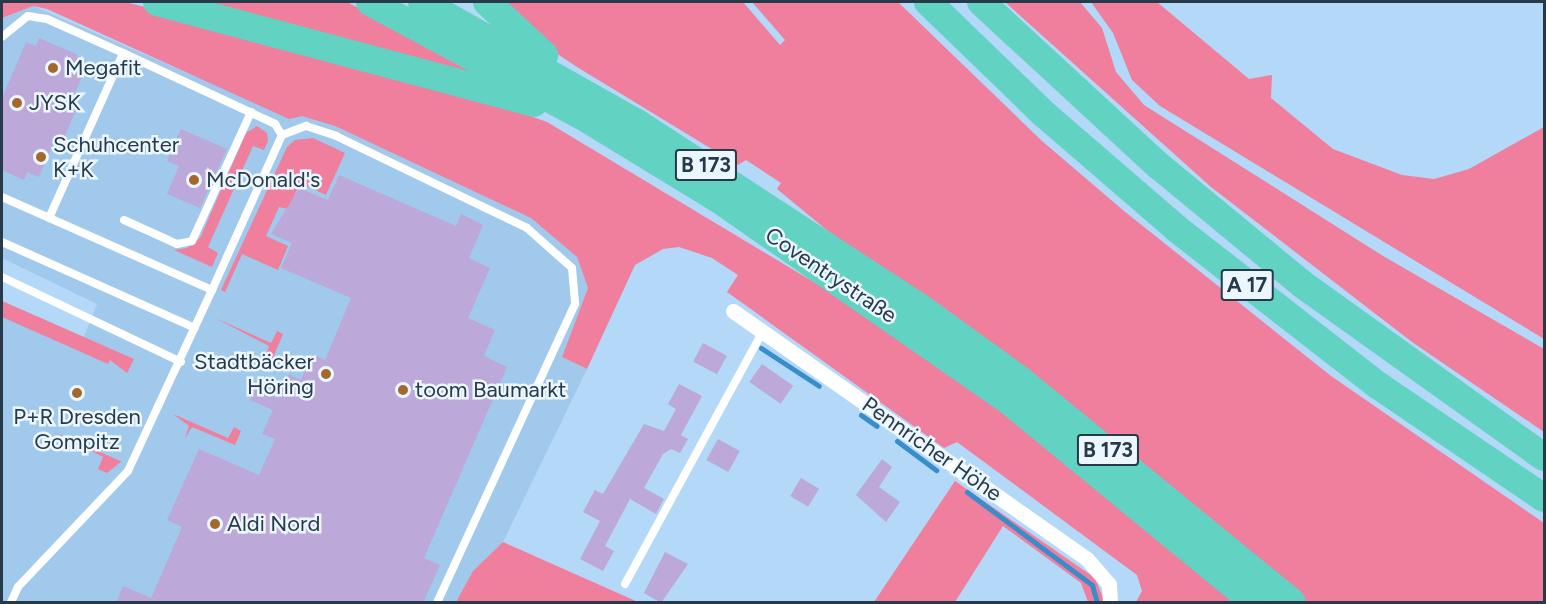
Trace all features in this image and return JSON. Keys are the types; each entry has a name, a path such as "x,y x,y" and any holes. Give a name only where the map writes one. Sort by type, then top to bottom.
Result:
{"highway":[{"path":"157,2 587,106"},
{"name":"Coventrystraße","path":"370,2 587,106 1008,400 1254,603"},
{"name":"B 173","path":"422,2 587,106 814,235 1019,379 1291,603"},
{"path":"488,2 587,106"},
{"name":"A 17","path":"928,2 1024,95 1177,230 1379,386 1545,498"},
{"name":"A 17","path":"981,2 1159,166 1293,277 1545,457"}],"street":[{"name":"Pennricher Höhe","path":"733,310 1087,559 1109,584 1110,603"}],"lane":[{"path":"2,37 28,16 47,19 251,112 275,124 282,135"},
{"path":"49,218 123,53"},
{"path":"124,220 177,244 192,241 251,112"},
{"path":"11,603 18,586 128,471 181,362 282,135 306,126 336,136 527,228 572,268 575,304 437,603"},
{"path":"2,197 212,290"},
{"path":"2,242 195,328"},
{"path":"2,277 181,362"},
{"path":"625,584 763,332"}],"shaded area":[{"path":"2,2 125,2 422,78 547,122 912,341 1239,602 1136,602 1142,591 1137,575 957,442 944,448 727,292 738,275 712,258 679,247 663,249 635,265 587,369 562,357 588,288 577,257 531,218 335,126 302,116 289,119 47,9 33,6 2,18"},
{"path":"179,2 347,2 523,95"},
{"path":"496,2 743,2 780,45 785,40 752,2 898,2 1042,141 1124,211 1331,376 1544,523 1544,602 1305,602 1199,510 834,236 777,189 781,183 746,160 738,165 577,67 538,41"},
{"path":"1005,2 1080,2 1102,28 1116,72 1144,105 1383,256 1544,349 1544,432 1412,342 1211,187"},
{"path":"1091,2 1157,2 1249,79 1272,75 1271,98 1333,149 1402,175 1434,179 1469,169 1544,127 1544,339 1160,106 1132,80 1113,33"},
{"path":"33,6 199,78 335,126 531,218 577,257 588,288 562,357 587,369 503,542 473,571 456,602 2,602 2,301 84,337 97,304 2,258 2,18"},
{"path":"257,126 267,133 268,141 264,150 253,146 208,247 218,253 212,267 174,250 187,248 200,238 246,133"},
{"path":"313,138 345,153 326,195 300,183 288,209 279,207 266,236 288,246 278,270 242,254 225,292 221,290 287,147 295,140"},
{"path":"2,301 134,359 127,373 110,360 108,364 2,317"},
{"path":"215,318 271,343 277,331 283,334 272,360 265,358 269,346"},
{"path":"173,414 228,438 234,427 241,431 235,445 192,427 185,438 189,426"},
{"path":"53,431 122,461 107,473 98,469 103,457"},
{"path":"955,481 1095,578 1105,602 1088,602 1081,583 1003,526 955,602 874,602"},
{"path":"503,542 638,602 456,602 473,571"}],"building":[{"path":"39,38 78,55 75,63 86,68 71,102 78,106 61,145 54,142 39,177 27,172 24,180 2,170 2,98 26,42 36,46"},
{"name":"McDonald's","path":"181,129 227,149 200,208 167,194 179,166 167,161"},
{"name":"toom Baumarkt","path":"339,175 456,226 461,214 483,225 469,258 490,268 468,318 495,330 484,356 507,367 424,558 440,565 423,603 116,603 123,586 151,598 182,527 167,520 199,449 259,475 275,439 262,434 273,410 250,400 255,388 278,398 289,374 301,380 312,354 325,360 351,298 281,268 292,243 271,234 299,188 328,200"},
{"path":"703,343 727,356 717,374 693,362"},
{"path":"762,364 793,386 781,404 749,382"},
{"path":"679,384 702,396 681,435 688,439 680,453 671,449 663,454 644,488 664,499 656,514 630,499 605,546 614,551 603,571 580,559 600,521 583,512 595,490 603,494 644,424 664,431 676,409 668,404"},
{"path":"718,439 740,451 728,472 706,460"},
{"path":"882,459 892,467 879,487 900,502 886,522 856,495"},
{"path":"801,478 819,489 808,507 790,496"},
{"path":"665,552 688,564 661,603 644,593"}],"waterway":[{"path":"761,348 819,386"},
{"path":"861,415 877,426"},
{"path":"897,441 936,470"},
{"path":"967,492 1092,585 1097,602"}],"place":[{"name":"Megafit","path":"53,68"},
{"name":"JYSK","path":"17,103"},
{"name":"Schuhcenter K+K","path":"41,157"},
{"name":"McDonald's","path":"194,180"},
{"name":"Stadtbäcker Höring","path":"326,374"},
{"name":"toom Baumarkt","path":"403,390"},
{"name":"P+R Dresden Gompitz","path":"77,393"},
{"name":"Aldi Nord","path":"215,524"}]}
